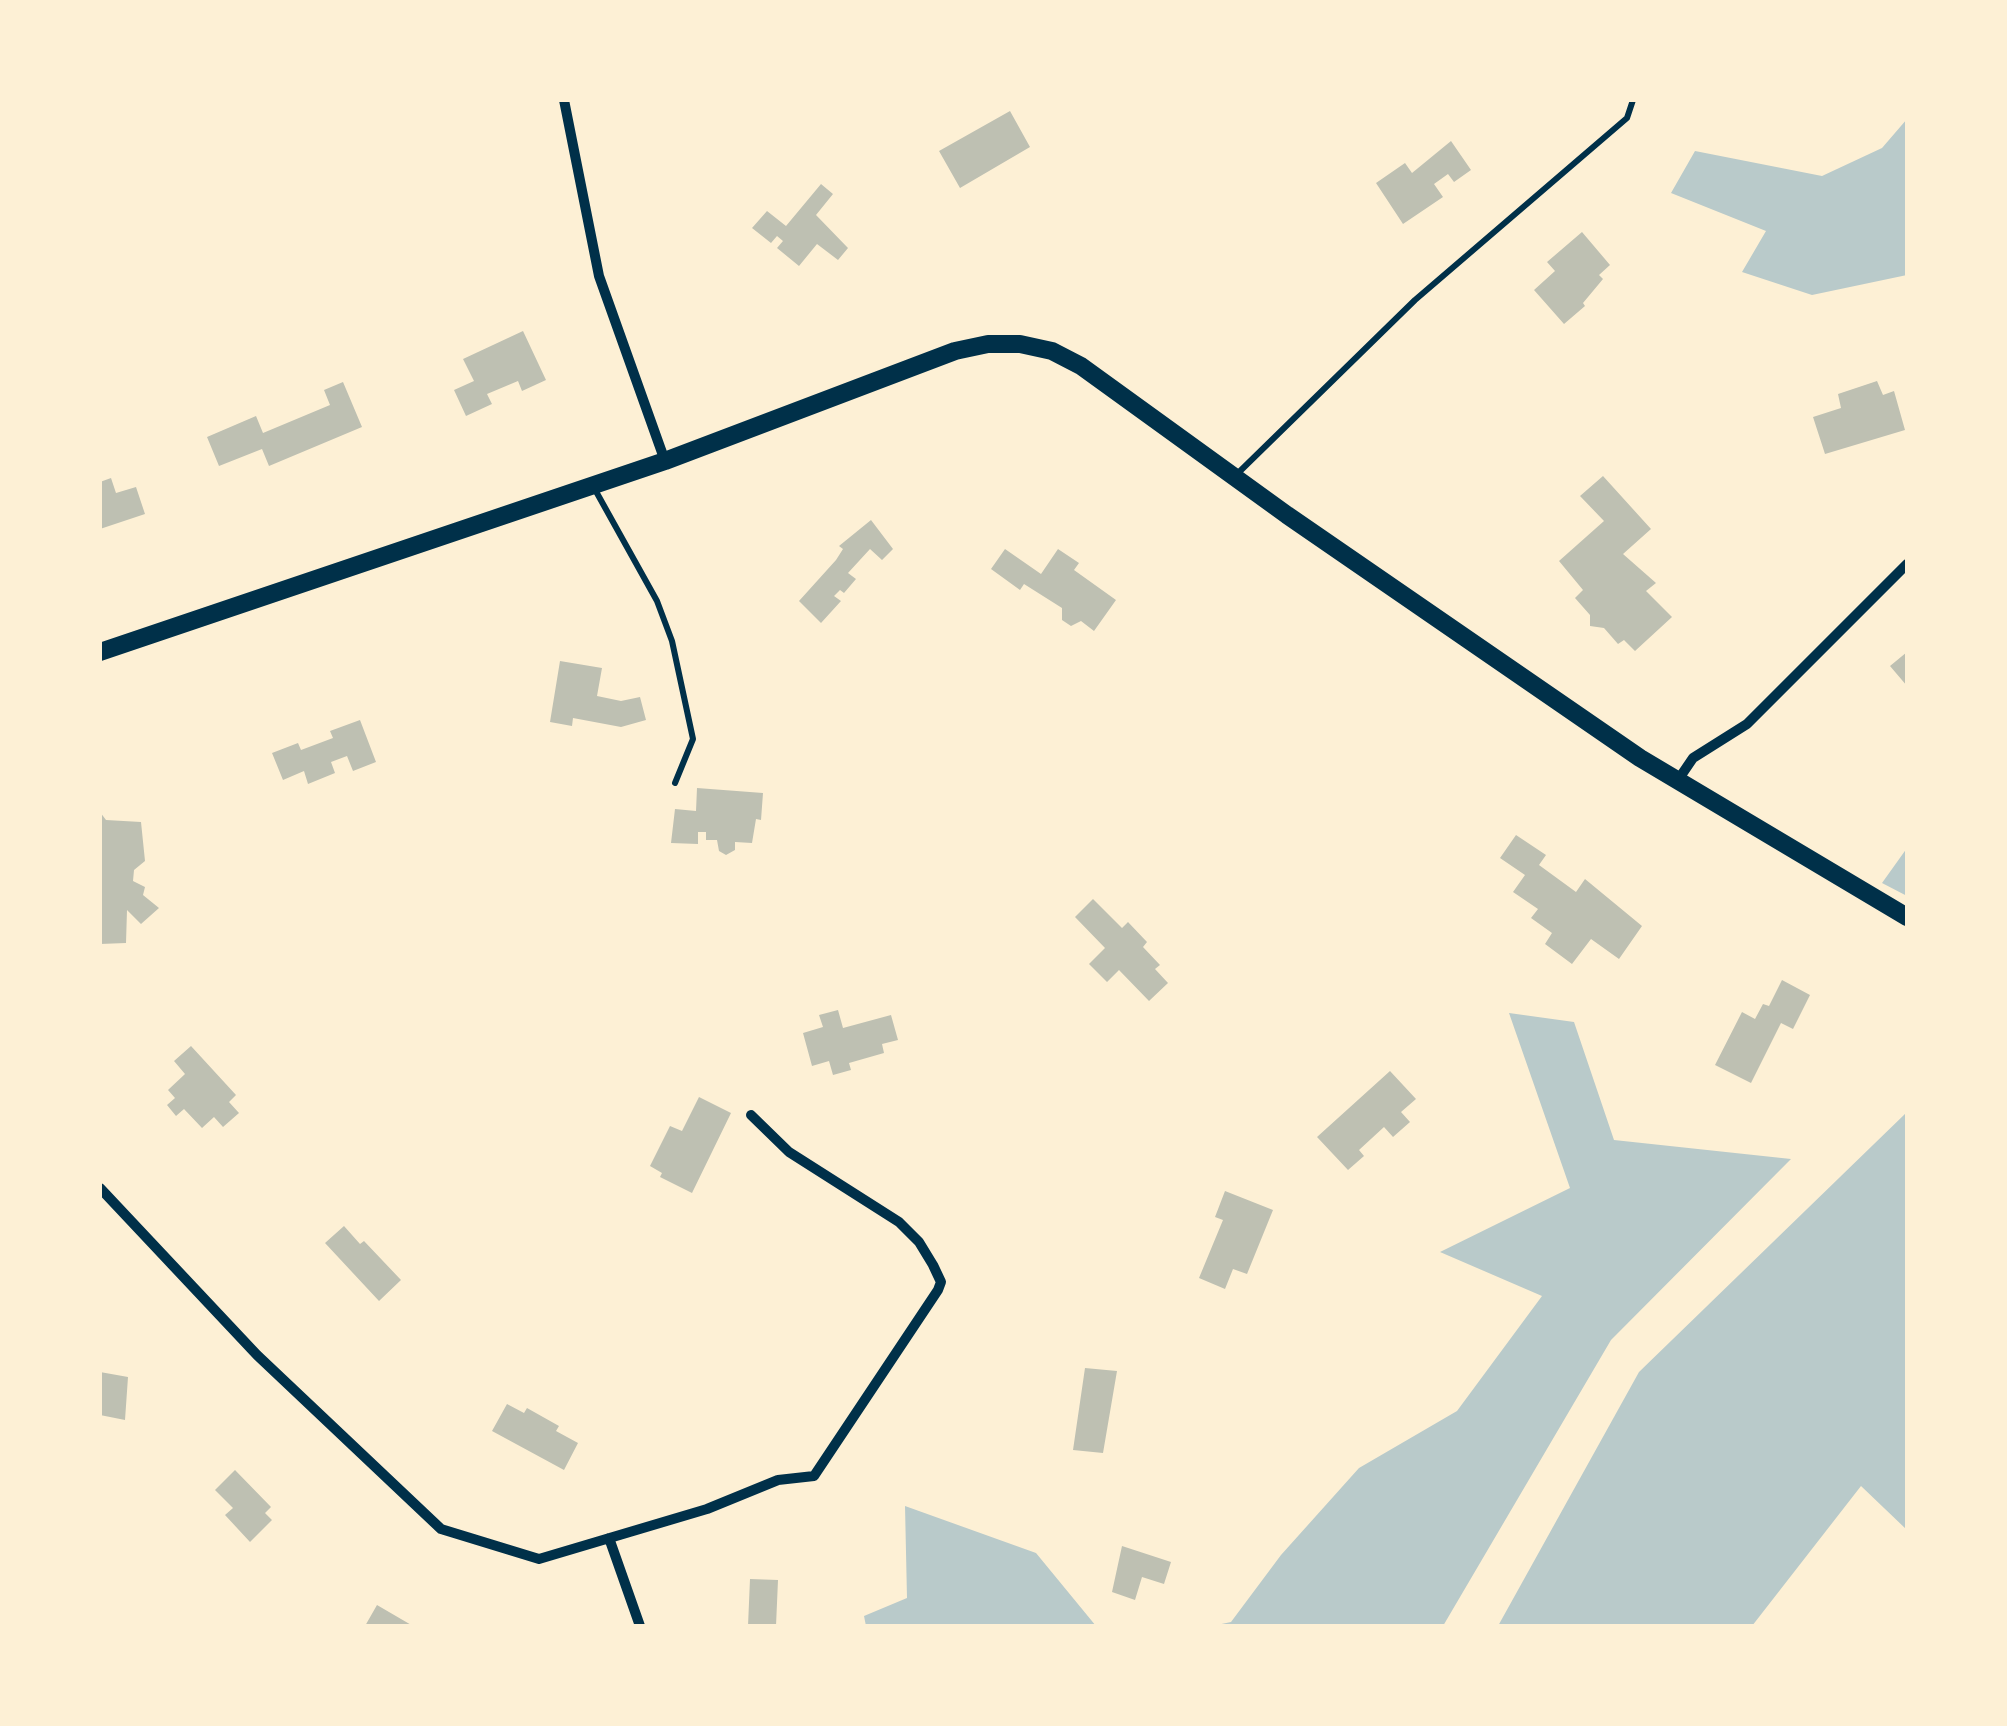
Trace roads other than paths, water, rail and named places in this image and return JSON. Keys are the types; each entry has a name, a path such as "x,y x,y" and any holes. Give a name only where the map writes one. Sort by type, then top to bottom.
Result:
{"main road":[{"path":"100,652 664,461 956,350 1004,343 1037,346 1082,366 1234,477 1678,780 1907,917"}],"street":[{"path":"564,100 599,276 664,461"},
{"path":"1678,780 1692,758 1747,724 1907,564"},
{"path":"100,1188 257,1355 440,1529 540,1558 707,1509 778,1480 814,1476 938,1290 940,1282 933,1265 919,1242 899,1222 788,1152 751,1115"},
{"path":"609,1538 640,1626"}],"lane":[{"path":"1234,477 1415,300 1627,118 1634,100"},
{"path":"592,485 657,601 672,641 693,740 675,783"}]}
